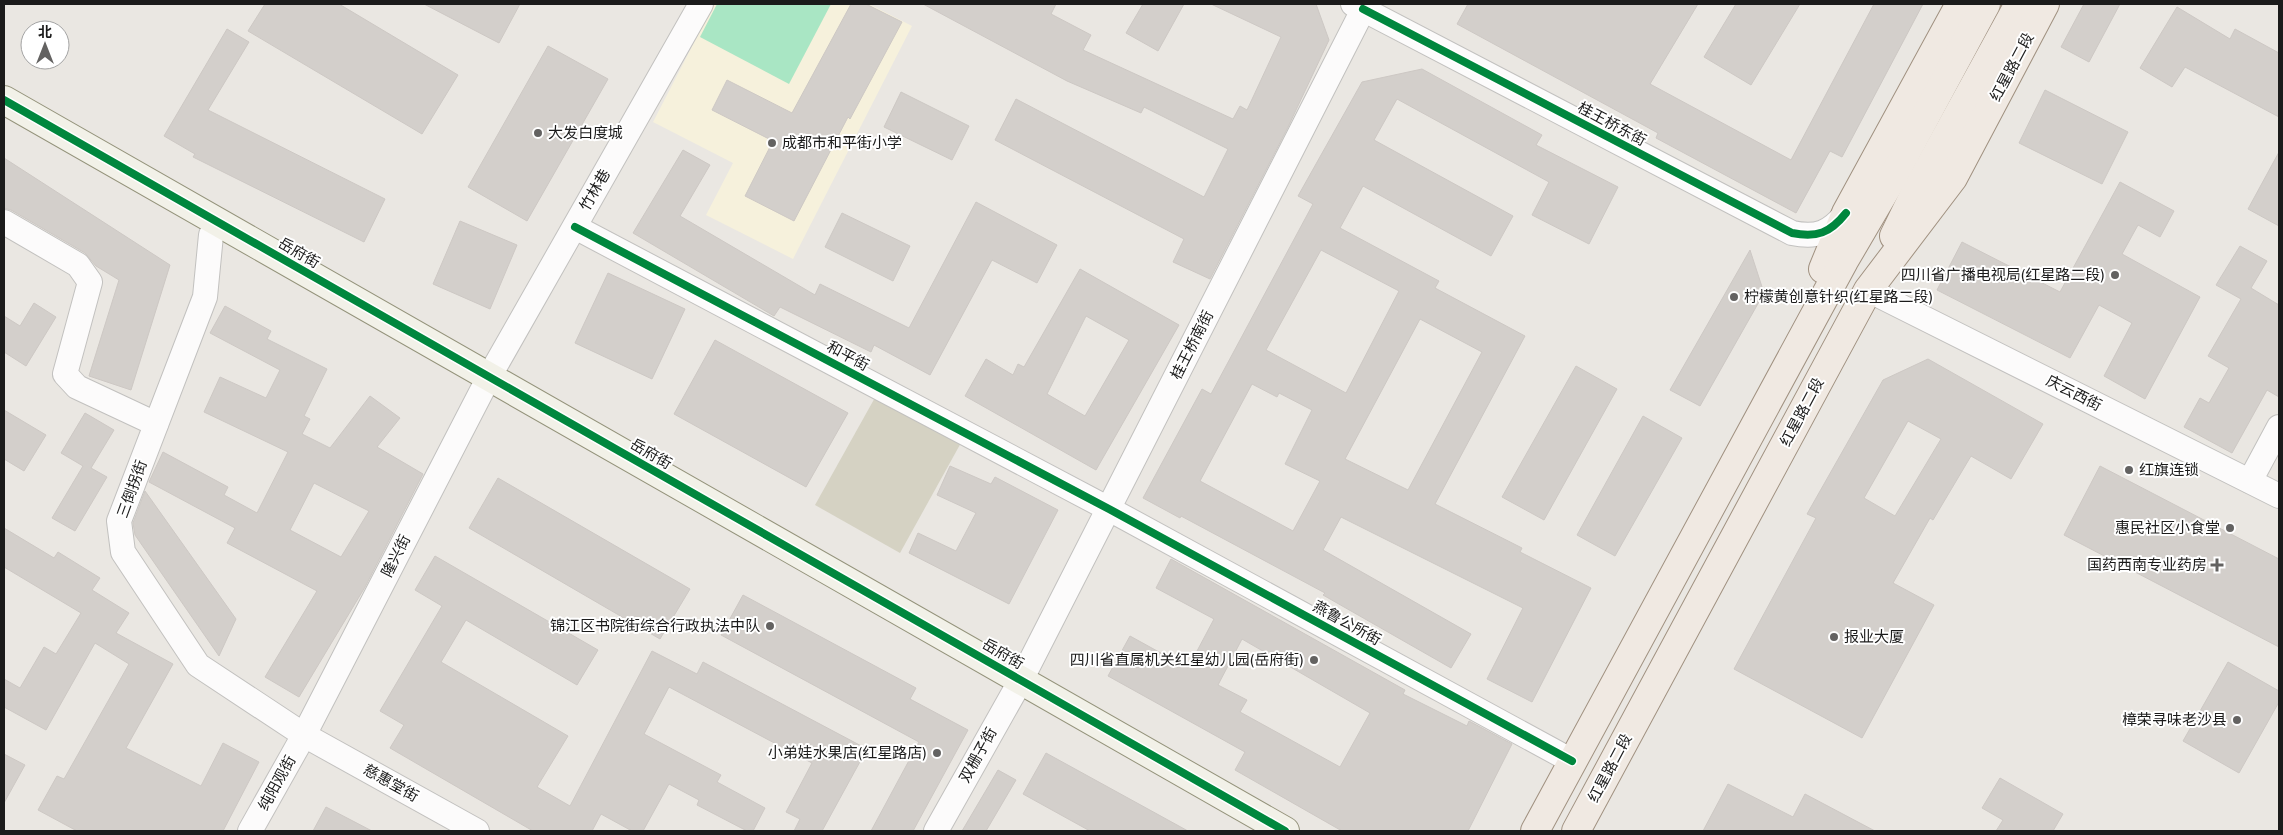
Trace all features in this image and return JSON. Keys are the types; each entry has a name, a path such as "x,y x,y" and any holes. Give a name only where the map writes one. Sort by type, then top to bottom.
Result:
{"main road":[{"path":"1780,378 1846,213 1960,4"},
{"path":"1536,831 1572,761 1780,378 1844,261 1888,186 1986,4"},
{"path":"1868,290 1915,193 2019,4"},
{"name":"红星路二段","path":"1576,831 1868,290 1953,178 2045,4"}],"street":[{"name":"竹林巷","path":"489,377 701,4"},
{"name":"桂王桥东街","path":"1361,5 1792,233 1819,235 1836,224 1846,213"},
{"name":"桂王桥南街","path":"1021,680 1109,509 1361,5"},
{"name":"岳府街","path":"4,100 1285,831"},
{"path":"4,222 78,265 90,282 65,374 77,387 156,424"},
{"name":"和平街","path":"575,227 1109,509"},
{"name":"三倒拐街","path":"211,235 205,297 119,520 123,552 198,665 304,735"},
{"name":"庆云西街","path":"1868,290 2279,496"},
{"name":"隆兴街","path":"304,735 489,377"},
{"path":"2250,481 2279,427"},
{"name":"燕鲁公所街","path":"1109,509 1572,761"},
{"name":"双栅子街","path":"936,831 1021,680"},
{"name":"纯阳观街","path":"250,831 304,735"},
{"name":"慈惠堂街","path":"304,735 477,831"}],"shaded area":[{"name":"成都市和平街小学","path":"714,4 869,4 912,26 793,259 706,215 733,163 653,122"},
{"path":"877,394 962,441 900,553 815,505"}],"green space":[{"path":"717,4 831,4 789,84 700,37"}],"building":[{"path":"265,4 339,4 458,75 422,134 248,31"},
{"path":"424,4 520,4 499,43"},
{"path":"851,4 866,4 902,22 850,119 848,117 794,221 745,196 773,141 712,110 727,80 792,113"},
{"path":"923,4 1056,4 1051,14 1091,35 1083,50 1233,119 1240,106 1247,110 1281,37 1211,4 1316,4 1329,40 1288,127 1210,279 1173,262 1184,239 995,140 1016,99 1204,197 1228,149 1144,107 1141,113 1067,81"},
{"path":"1143,4 1184,4 1158,51 1126,33"},
{"path":"1468,4 1698,4 1650,84 1791,160 1874,4 1923,4 1842,157 1830,151 1796,213 1656,138 1658,133 1457,24"},
{"path":"1736,4 1800,4 1751,85 1704,57"},
{"path":"2084,4 2120,4 2089,62 2061,47"},
{"path":"2177,7 2230,39 2235,29 2279,53 2279,117 2185,67 2172,87 2140,68"},
{"path":"227,29 249,42 208,110 385,199 364,242 193,157 195,154 164,136"},
{"name":"大发白度城","path":"548,46 608,79 527,221 468,187"},
{"path":"1422,69 1542,135 1536,145 1618,187 1589,244 1532,215 1549,182 1397,99 1374,140 1513,216 1491,256 1363,186 1340,228 1439,281 1435,288 1525,336 1435,504 1522,548 1520,552 1591,588 1532,702 1487,679 1523,608 1341,517 1323,550 1471,634 1451,668 1323,595 1325,593 1181,516 1180,518 1143,498 1202,389 1211,394 1313,204 1298,196 1362,82","holes":["1321,250 1399,291 1346,393 1266,350","1420,319 1482,352 1408,490 1345,459","1252,384 1277,397 1279,393 1312,410 1285,464 1320,481 1293,531 1200,481"]},
{"path":"2045,90 2128,132 2102,184 2019,143"},
{"path":"901,92 969,126 952,160 884,127"},
{"path":"683,150 710,165 680,216 815,295 820,284 909,328 976,202 1057,245 1037,283 992,260 930,375 874,345 871,352 780,307 774,316 633,233"},
{"path":"2279,152 2279,226 2248,209"},
{"path":"4,158 170,265 131,390 89,376 119,280 96,266 85,253 11,210 4,208"},
{"name":"四川省广播电视局(红星路二段)","path":"2120,182 2174,211 2160,237 2138,225 2122,254 2200,297 2145,399 2104,376 2132,323 2099,305 2070,358 1937,290 1962,242 2060,292"},
{"path":"842,213 910,246 893,281 825,247"},
{"path":"460,221 517,245 490,309 433,284"},
{"path":"2240,246 2267,261 2251,288 2279,305 2279,397 2267,390 2232,453 2184,427 2200,398 2209,403 2229,368 2208,356 2241,299 2216,285"},
{"path":"1750,250 1764,293 1700,406 1670,390"},
{"path":"1080,269 1179,325 1096,470 965,396 986,359 1013,375 1018,364 1024,367","holes":["1086,316 1129,340 1085,416 1047,394"]},
{"path":"608,273 685,309 652,379 575,343"},
{"path":"34,303 56,317 26,366 4,352 4,316 20,326"},
{"path":"225,306 271,331 267,339 327,369 304,416 310,419 302,434 330,448 370,396 400,418 377,447 423,474 365,587 299,697 265,677 317,591 227,543 235,528 149,482 163,452 228,487 224,495 257,513 288,452 204,412 220,377 266,398 280,370 210,333","holes":["314,483 369,511 341,557 290,530"]},
{"path":"715,340 848,413 806,487 674,414"},
{"path":"1928,359 2043,424 2011,479 1971,456 1933,520 1930,518 1893,583 1934,605 1862,738 1734,669 1816,518 1807,514 1883,380","holes":["1908,421 1941,439 1895,516 1864,498"]},
{"path":"1576,366 1617,389 1544,520 1502,497"},
{"path":"4,410 46,435 24,471 4,459"},
{"path":"85,413 114,430 91,468 107,477 75,531 52,518 83,466 61,453"},
{"path":"1643,416 1682,438 1615,556 1577,535"},
{"path":"950,466 991,484 995,477 1058,510 1009,604 909,553 918,533 956,551 976,513 937,495"},
{"path":"2100,466 2279,559 2279,647 2064,535"},
{"path":"498,478 690,589 660,639 469,528"},
{"path":"145,491 236,619 219,656 135,535 133,523"},
{"path":"4,528 54,558 58,552 100,578 92,590 129,613 116,633 173,664 126,748 201,786 223,743 259,762 223,831 77,831 38,810 57,776 64,779 129,664 95,643 46,730 4,707 4,679 20,688 44,647 56,654 81,613 4,567"},
{"path":"435,556 598,650 577,685 466,620 441,662 568,736 537,787 570,806 652,651 697,674 703,662 867,749 822,831 794,831 800,819 786,812 812,763 669,687 644,734 721,775 717,782 765,808 753,831 747,831 697,805 699,800 669,784 643,831 632,831 601,814 592,831 533,831 390,748 404,725 380,711 442,606 415,590"},
{"path":"1171,559 1405,690 1403,694 1467,726 1469,721 1512,744 1468,831 1342,831 1235,770 1245,752 1108,676 1130,636 1188,668 1214,619 1156,588","holes":["1242,639 1370,713 1340,767 1240,712 1247,700 1218,685"]},
{"path":"743,595 916,688 910,699 968,730 913,831 871,831 919,742 721,635"},
{"path":"2228,662 2279,691 2279,702 2239,773 2183,741"},
{"path":"1046,753 1188,831 1090,831 1023,794"},
{"path":"4,754 25,765 4,803"},
{"path":"998,770 1016,780 986,831 962,831"},
{"path":"2000,778 2063,814 2053,831 1996,831 2003,820 1982,808"},
{"path":"1728,784 1793,817 1805,794 1875,831 1703,831"},
{"path":"326,807 372,831 313,831"}],"cycle path":[{"path":"1363,9 1792,233 1809,235 1822,232 1834,225 1846,213"},
{"path":"4,100 1285,831"},
{"path":"575,227 1109,509 1572,761"}],"place":[{"name":"大发白度城","path":"538,133"},
{"name":"成都市和平街小学","path":"772,143"},
{"name":"四川省广播电视局(红星路二段)","path":"2115,275"},
{"name":"柠檬黄创意针织(红星路二段)","path":"1734,297"},
{"name":"红旗连锁","path":"2129,470"},
{"name":"惠民社区小食堂","path":"2230,528"},
{"name":"国药西南专业药房","path":"2217,565"},
{"name":"锦江区书院街综合行政执法中队","path":"770,626"},
{"name":"报业大厦","path":"1834,637"},
{"name":"四川省直属机关红星幼儿园(岳府街)","path":"1314,660"},
{"name":"樟荣寻味老沙县","path":"2237,720"},
{"name":"小弟娃水果店(红星路店)","path":"937,753"}]}
